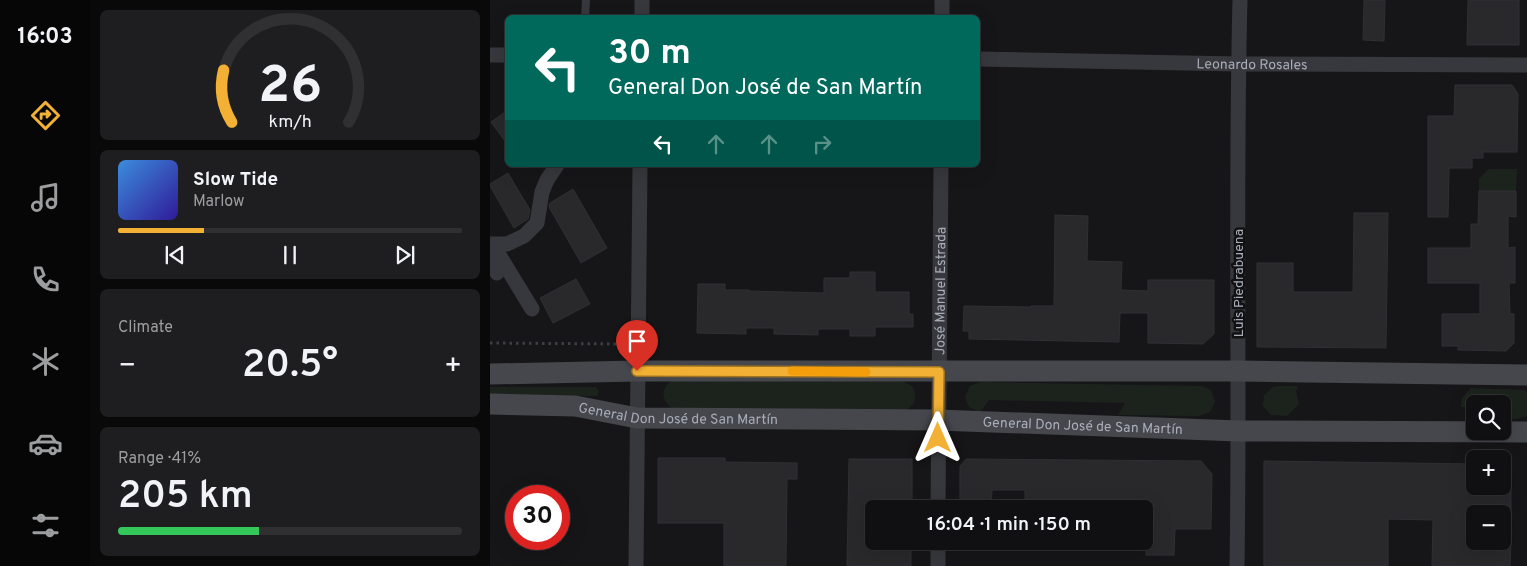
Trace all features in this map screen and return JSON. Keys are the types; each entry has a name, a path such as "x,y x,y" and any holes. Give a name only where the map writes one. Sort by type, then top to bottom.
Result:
{"main road":[{"path":"490,374 637,371 1238,371 1527,375"},
{"name":"General Don José de San Martín","path":"490,404 575,406 637,418 938,420 1239,431 1527,432"}],"street":[{"path":"642,0 642,15"},
{"path":"942,0 942,15"},
{"name":"Luis Piedrabuena","path":"1237,566 1239,431 1238,64 1240,0"},
{"path":"490,55 505,55"},
{"name":"Leonardo Rosales","path":"980,59 1238,64 1527,65"},
{"path":"491,242 507,244 524,236 537,223 542,192 556,167"},
{"path":"636,566 640,167"},
{"name":"José Manuel Estrada","path":"938,500 941,167"},
{"path":"491,242 497,273"},
{"path":"491,242 532,309"},
{"path":"938,550 938,566"}],"lane":[{"path":"586,0 586,15"}],"path":[{"path":"490,343 637,344"}],"shaded area":[{"path":"1489,169 1517,169 1516,191 1479,191 1479,179"},
{"path":"673,380 902,381 912,386 915,400 906,410 672,408 665,401 664,390"},
{"path":"981,382 1201,386 1211,390 1215,402 1210,412 1199,416 1118,415 1125,403 989,400 980,412 969,407 965,397 970,386"},
{"path":"1298,386 1296,392 1299,404 1287,416 1271,415 1263,406 1264,395 1273,387"},
{"path":"490,387 596,387 599,392 597,396 490,395"},
{"path":"1471,388 1524,390 1527,392 1527,416 1511,419 1511,395 1466,395 1466,407 1461,407 1462,398"}],"building":[{"path":"1364,0 1385,0 1384,41 1363,40"},
{"path":"1468,0 1519,0 1519,45 1467,45"},
{"path":"1455,85 1512,85 1518,94 1517,152 1483,152 1483,158 1472,158 1472,168 1449,168 1448,217 1428,217 1428,116 1454,116"},
{"path":"505,112 505,141 491,122"},
{"path":"508,173 530,210 528,219 514,228 490,186 490,184"},
{"path":"573,189 607,248 581,263 549,207 550,203"},
{"path":"1479,191 1516,191 1516,217 1508,216 1508,248 1515,247 1515,283 1509,283 1510,314 1514,314 1514,343 1506,351 1458,350 1458,346 1442,346 1442,314 1480,314 1480,283 1428,283 1428,248 1471,248 1471,224 1478,224"},
{"path":"1354,213 1388,213 1386,348 1257,347 1257,263 1293,263 1293,292 1353,292"},
{"path":"1055,215 1088,216 1087,261 1122,262 1121,290 1148,291 1148,280 1214,280 1214,334 1203,344 1148,343 1148,313 1120,313 1119,342 969,339 969,331 963,331 964,306 1054,306"},
{"path":"850,272 875,272 875,292 909,292 909,314 913,314 913,327 875,327 875,336 850,336 850,329 818,329 818,335 774,334 774,328 746,328 746,334 697,333 698,284 725,284 725,290 824,293 824,278 850,278"},
{"path":"576,279 590,304 553,323 540,298"},
{"path":"658,458 725,458 725,462 797,463 797,479 787,479 786,566 724,566 724,523 658,523"},
{"path":"849,459 912,459 912,500 865,500 865,550 911,550 911,566 847,566"},
{"path":"966,459 1201,461 1212,474 1211,529 1175,529 1174,555 1146,555 1146,550 1153,550 1153,500 1025,500 1025,490 992,490 991,500 960,500 960,466"},
{"path":"1264,461 1466,464 1466,495 1511,495 1511,505 1466,505 1466,550 1511,550 1510,566 1432,566 1433,520 1388,519 1388,566 1264,566"}],"slow traffic":[{"path":"792,371 866,372"}],"route":[{"path":"637,371 939,372 938,438"}]}
